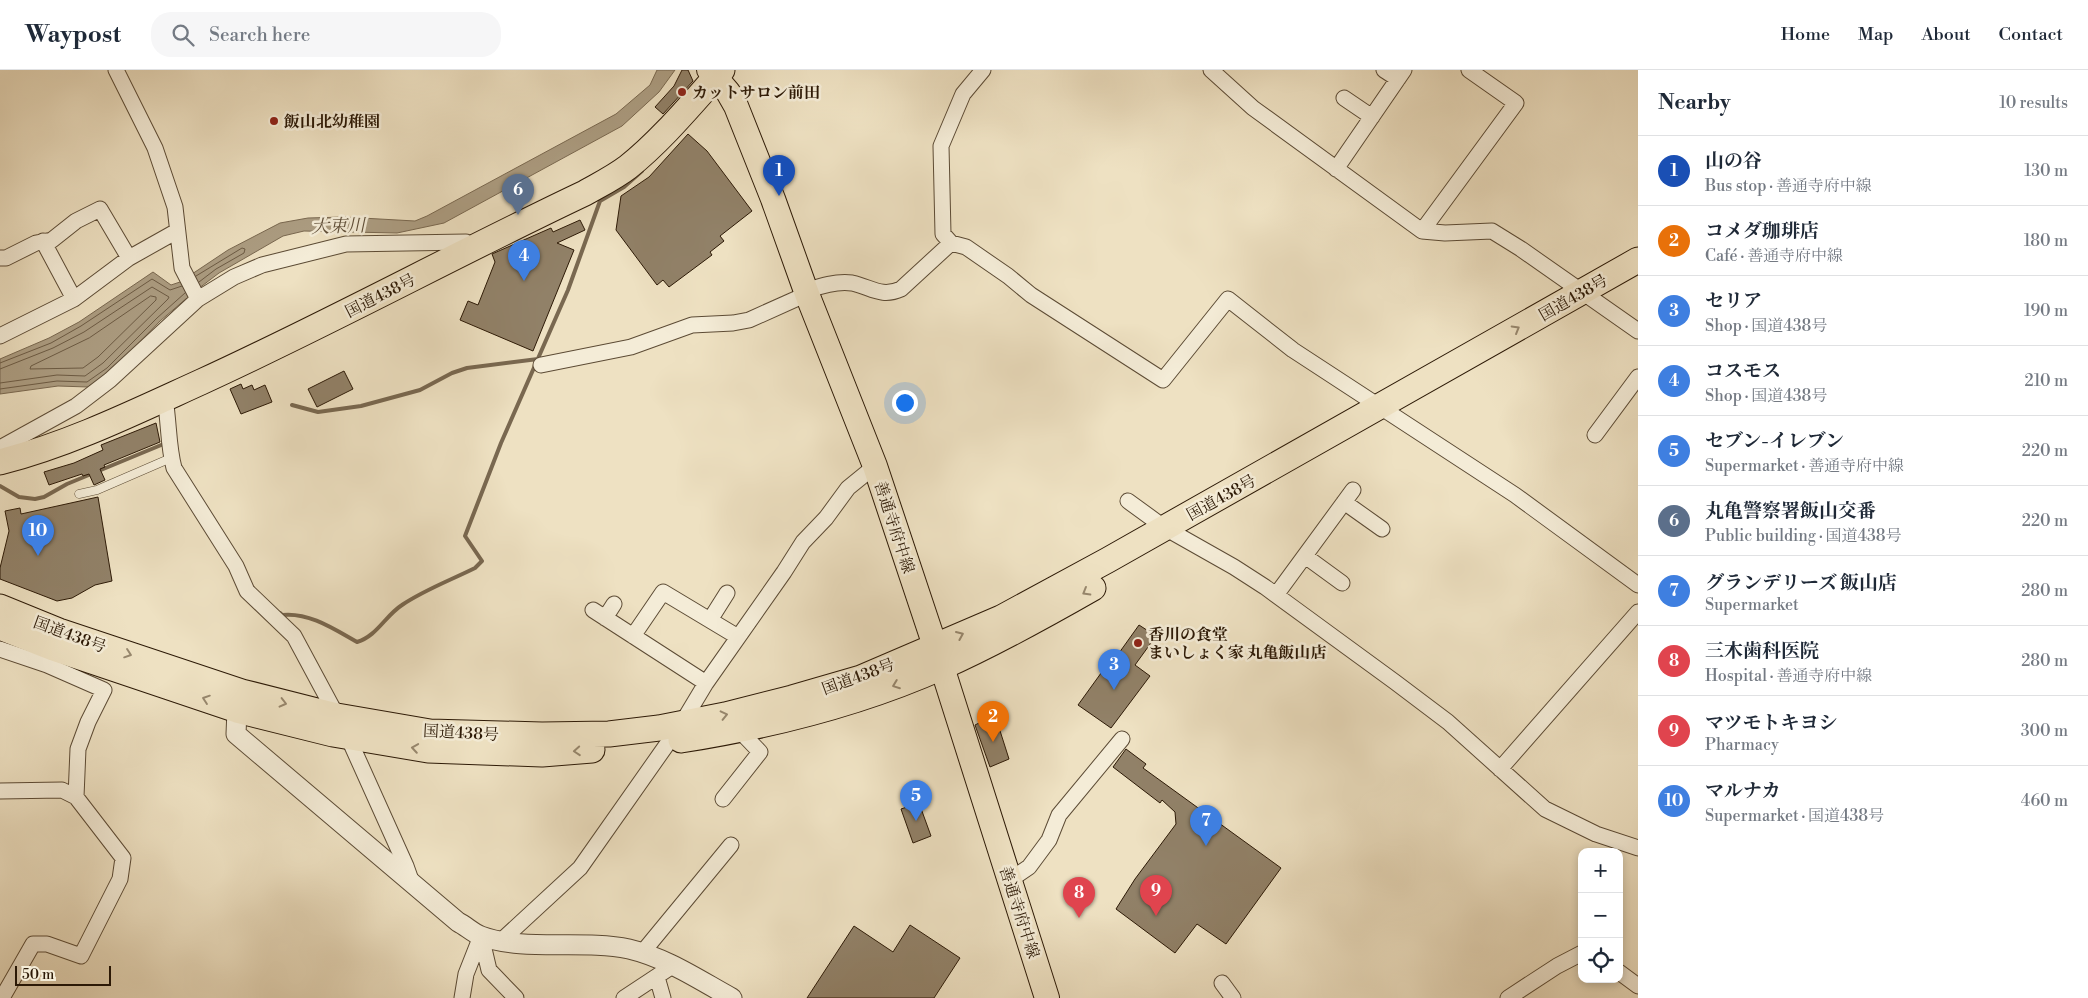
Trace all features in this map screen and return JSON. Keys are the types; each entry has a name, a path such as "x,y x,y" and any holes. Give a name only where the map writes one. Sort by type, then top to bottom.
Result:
{"highway":[{"name":"国道438号","path":"0,462 74,438 292,340 585,193 622,171 639,157 716,73"},
{"name":"国道438号","path":"0,627 53,648 240,701 343,726 428,750 542,754 610,749 675,733 938,657 1052,612 1173,533 1589,297 1638,260"},
{"name":"国道438号","path":"1589,297 1638,279"},
{"name":"国道438号","path":"0,608 53,648"},
{"name":"国道438号","path":"675,733 739,730 798,717 870,695 938,657"}],"main road":[{"name":"善通寺府中線","path":"716,73 736,106 773,198 806,293 875,466 1047,998"}],"street":[{"path":"116,70 155,148 176,207 182,268 197,297"},
{"path":"983,70 964,94 941,146 943,234 951,243 966,247 1008,276 1031,295 1163,380 1228,299 1293,350 1515,495 1638,584"},
{"path":"1211,70 1253,108 1422,231 1445,233 1492,231 1522,249 1638,331"},
{"path":"1336,169 1401,75 1384,70"},
{"path":"1422,231 1516,102 1469,70"},
{"path":"1344,98 1372,117"},
{"path":"0,258 6,258 36,243 52,240 76,221 100,209 129,258"},
{"path":"2,331 74,299 129,258 177,231"},
{"path":"43,241 74,299"},
{"path":"0,448 76,406 110,380 197,297 234,277 262,265 346,244 466,242 475,247"},
{"path":"541,365 631,347 692,325 733,323 749,320 806,293 839,283 852,284 881,293 891,294 901,289 951,243"},
{"path":"1595,435 1638,377"},
{"path":"165,398 171,458 174,468 236,566 247,592 294,636 343,726 412,883"},
{"path":"502,940 580,868 675,733 706,683 803,542 826,518 848,488 875,466"},
{"path":"1276,595 1349,496 1382,529"},
{"path":"1128,501 1173,533 1234,567 1276,595 1448,722 1545,809 1596,834 1638,848"},
{"path":"1305,556 1342,583"},
{"path":"633,636 663,592 738,637"},
{"path":"710,620 727,593"},
{"path":"614,604 599,614 706,683"},
{"path":"1500,769 1638,612"},
{"path":"0,650 53,648 104,690 88,722 78,750 76,796"},
{"path":"240,701 236,734 458,922 481,936 521,943 590,944 628,949 674,965 732,998"},
{"path":"723,799 760,752 739,730"},
{"path":"1010,880 1029,867 1049,840 1059,815 1122,739"},
{"path":"0,791 62,790 76,796 123,858 120,878 81,956 47,944 33,944 2,998"},
{"path":"642,953 731,845"},
{"path":"462,998 466,974 481,936"},
{"path":"481,936 489,970 516,998"},
{"path":"1508,998 1557,966 1578,956"},
{"path":"624,998 674,965"},
{"path":"1623,975 1638,986"},
{"path":"657,977 663,998"}],"lane":[{"path":"79,494 97,490 171,458"}],"water":[{"name":"大束川","path":"657,70 675,70 659,92 622,126 444,223 397,233 304,231 283,236 219,273 194,292 160,321 111,372 88,387 58,386 0,394 0,359 49,338 79,322 153,272 171,285 180,282 228,250 280,223 308,218 344,217 415,221 616,114 650,85"}],"building":[{"path":"682,70 688,70 693,81 663,114 655,107 674,86"},
{"path":"688,134 707,151 752,211 720,236 724,241 710,252 712,255 669,287 663,280 657,285 616,230 621,196 649,177"},
{"path":"580,220 585,230 557,243 574,250 533,351 460,320 468,301 478,305 495,262 492,254 551,228 553,232"},
{"path":"344,371 353,389 317,407 308,389"},
{"path":"241,384 243,389 252,385 254,390 265,385 272,402 241,414 230,389"},
{"path":"156,423 160,442 104,465 105,467 100,469 105,480 94,485 89,474 83,476 82,474 49,485 44,472 74,463 103,450 101,445"},
{"path":"98,497 112,581 95,585 72,598 57,601 0,579 0,568 9,531 5,511 20,508 21,514"},
{"path":"1139,625 1156,636 1135,665 1150,676 1111,728 1078,705 1117,651 1119,653"},
{"path":"995,715 1009,759 990,767 975,725"},
{"path":"1126,749 1146,764 1143,768 1281,868 1226,944 1197,924 1175,953 1116,909 1135,879 1176,824 1175,812 1162,800 1160,803 1113,767"},
{"path":"919,803 931,836 913,843 901,809"},
{"path":"910,925 960,958 934,998 807,998 854,926 893,952"}],"waterway":[{"path":"280,613 282,615 302,616 321,622 357,642 376,631 402,605 428,590 475,568 482,561 465,536 501,443 568,290 600,201 624,187 642,171"},
{"path":"292,405 318,412 361,406 420,390 452,373 467,368 538,359"},
{"path":"0,486 19,497 35,499 44,497 67,484 166,443"}],"place":[{"name":"カットサロン前田","path":"682,92"},
{"name":"飯山北幼稚園","path":"274,121"},
{"name":"山の谷","path":"779,196"},
{"name":"丸亀警察署飯山交番","path":"518,215"},
{"name":"コスモス","path":"524,281"},
{"name":"マルナカ","path":"38,556"},
{"name":"香川の食堂 まいしょく家 丸亀飯山店","path":"1138,643"},
{"name":"セリア","path":"1114,690"},
{"name":"コメダ珈琲店","path":"993,742"},
{"name":"セブン-イレブン","path":"916,821"},
{"name":"グランデリーズ 飯山店","path":"1206,846"},
{"name":"マツモトキヨシ","path":"1156,916"},
{"name":"三木歯科医院","path":"1079,918"}]}
